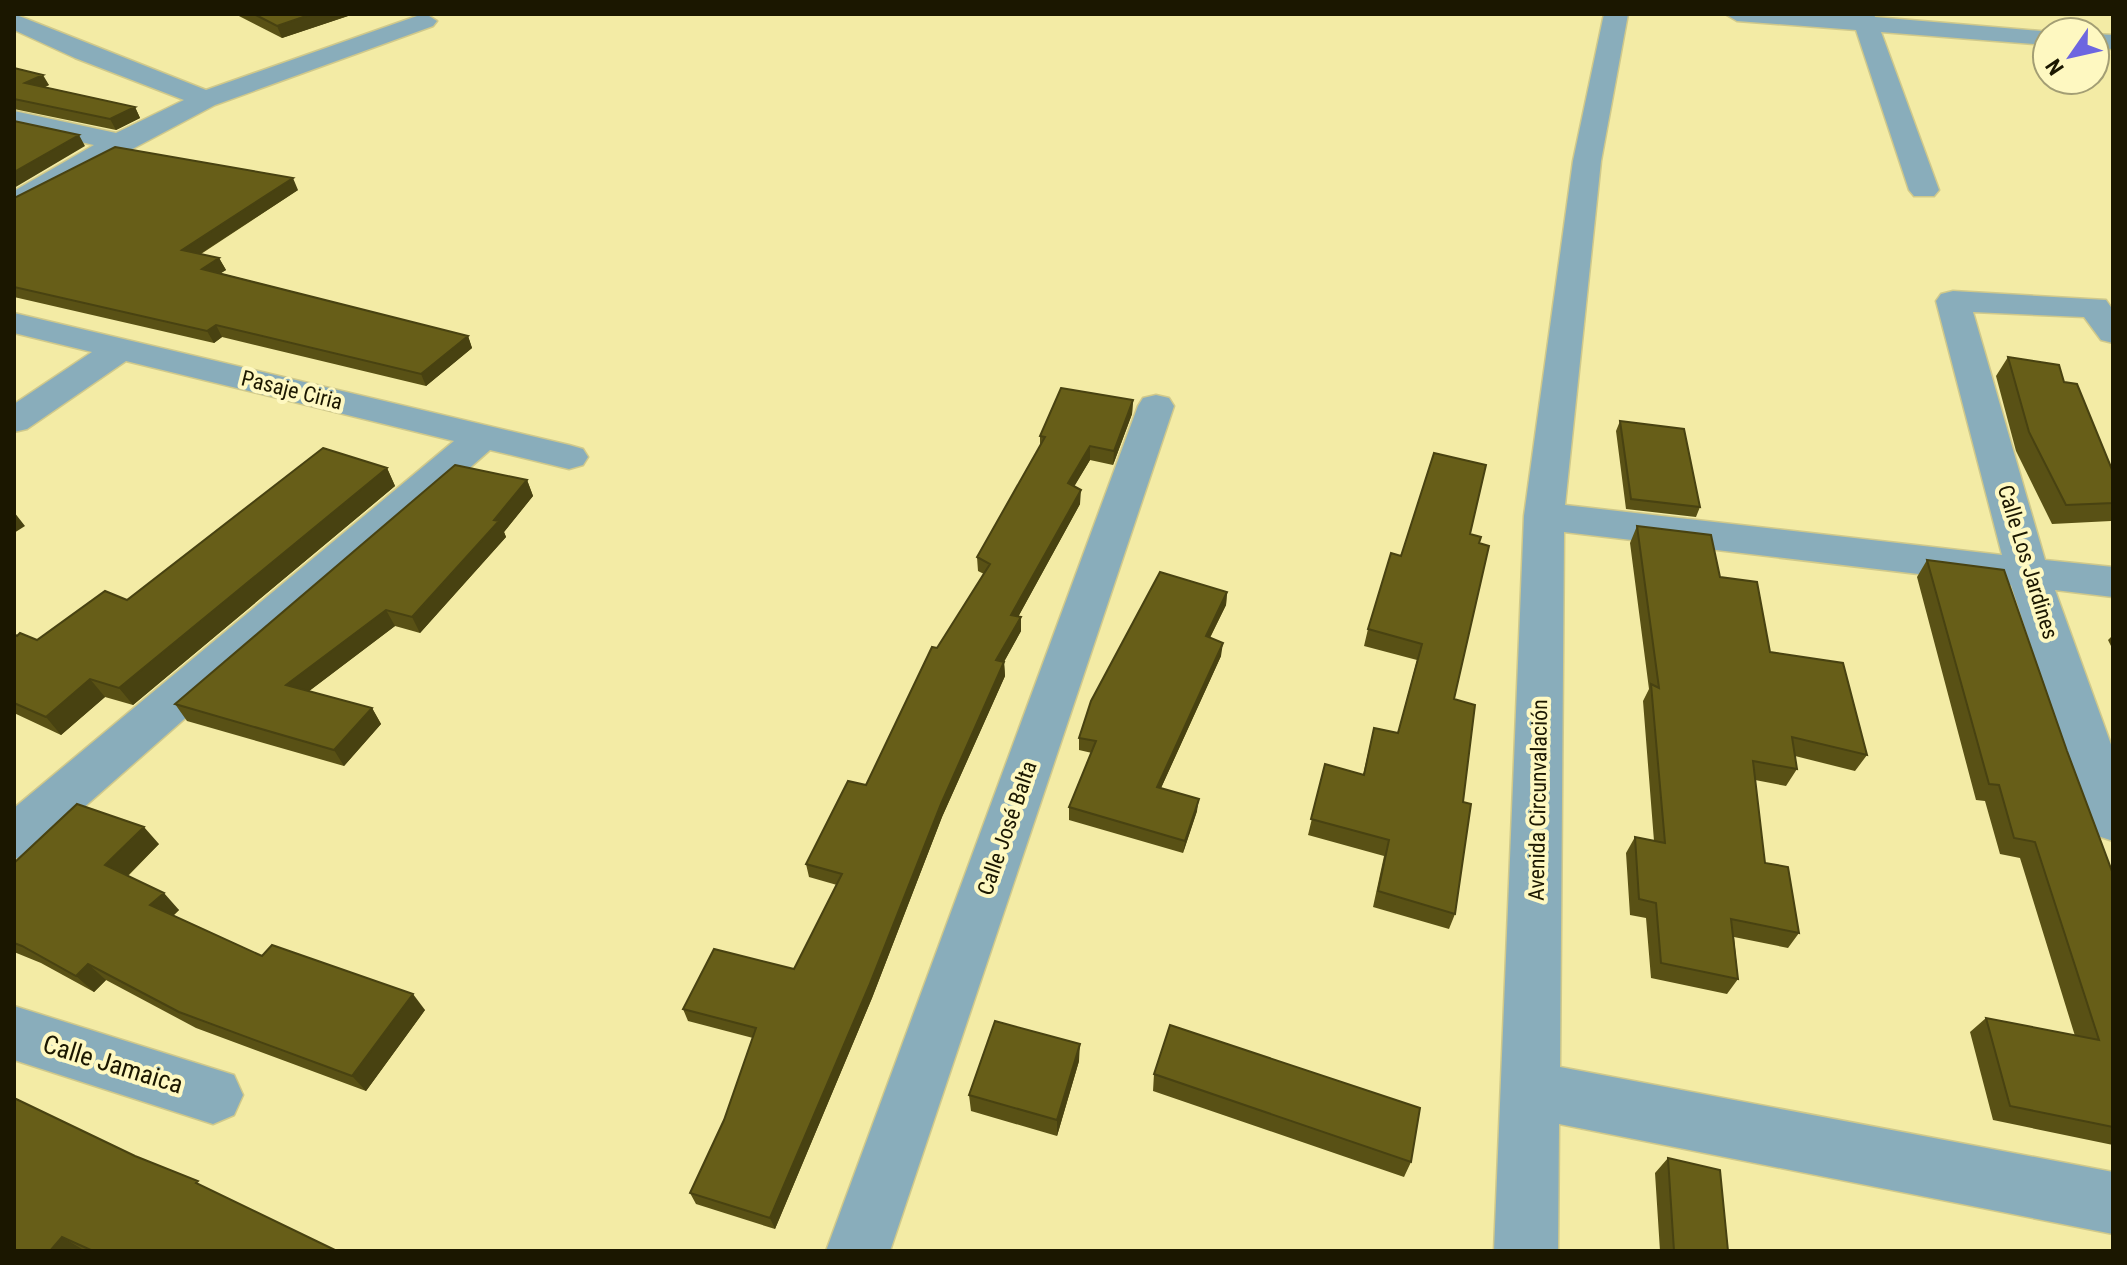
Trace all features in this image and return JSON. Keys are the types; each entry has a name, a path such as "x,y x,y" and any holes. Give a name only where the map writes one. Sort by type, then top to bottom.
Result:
{"street":[{"name":"Avenida Circunvalación","path":"1526,1251 1544,516 1587,161 1616,14"},
{"path":"1737,14 1863,20 2031,36"},
{"path":"14,203 119,142 206,99 418,17"},
{"path":"1863,20 1924,190"},
{"path":"14,21 84,53 206,99"},
{"path":"14,119 119,142"},
{"name":"Calle Los Jardines","path":"2104,320 1953,301 2028,573 2113,820"},
{"name":"Pasaje Ciria","path":"14,323 569,457"},
{"path":"14,421 120,349"},
{"name":"Calle José Balta","path":"858,1251 1156,406"},
{"path":"14,838 483,436"},
{"path":"1544,516 2113,582"},
{"name":"Calle Jamaica","path":"14,1033 213,1095"},
{"path":"1532,1090 2113,1203"}],"building":[{"path":"254,14 312,14 277,26"},
{"path":"14,68 43,75 25,83 135,107 110,119 14,99"},
{"path":"14,121 79,135 14,172"},
{"path":"115,147 293,178 182,250 219,258 202,269 468,336 421,374 216,325 207,331 14,287 14,198"},
{"path":"2008,357 2059,365 2064,382 2077,384 2113,472 2113,503 2066,505 2029,432"},
{"path":"1061,388 1133,400 1114,451 1090,446 1068,483 1081,490 1011,615 1021,617 996,660 1004,662 941,804 869,986 770,1218 690,1193 724,1120 756,1028 683,1009 714,949 794,969 842,874 806,864 848,781 866,785 932,647 937,648 990,564 977,557 1045,437 1040,436"},
{"path":"1620,421 1684,429 1700,507 1631,499"},
{"path":"323,448 387,468 119,688 90,679 46,717 14,703 14,634 17,636 20,633 37,640 105,591 127,600"},
{"path":"1434,453 1486,465 1470,534 1481,537 1479,543 1489,546 1454,699 1475,705 1463,802 1471,804 1455,914 1378,891 1389,840 1311,819 1325,764 1364,775 1374,728 1398,733 1422,644 1368,629 1391,553 1401,556"},
{"path":"455,465 527,480 494,520 499,521 412,617 386,610 286,685 372,708 334,750 175,704"},
{"path":"1637,526 1711,535 1720,577 1757,582 1770,652 1843,663 1867,755 1792,737 1797,769 1753,761 1765,863 1788,867 1799,933 1731,919 1738,979 1661,963 1656,903 1639,899 1635,837 1665,843 1651,684 1659,688"},
{"path":"1927,560 2004,570 2113,874 2113,1127 2010,1106 1986,1018 2099,1040 2035,842 2014,838 1999,785 1989,784"},
{"path":"1160,572 1227,592 1206,636 1223,643 1157,787 1199,799 1185,841 1069,807 1096,741 1079,738 1091,701"},
{"path":"77,804 144,827 105,865 164,893 150,905 262,956 272,945 413,994 352,1076 179,1012 88,964 76,976 14,943 14,863"},
{"path":"995,1021 1080,1044 1057,1120 969,1095"},
{"path":"1170,1025 1420,1108 1411,1162 1154,1074"},
{"path":"14,1098 135,1156 198,1181 196,1183 337,1251 93,1251 62,1237 50,1251 14,1251"},
{"path":"1668,1158 1720,1170 1728,1251 1674,1251"}]}
